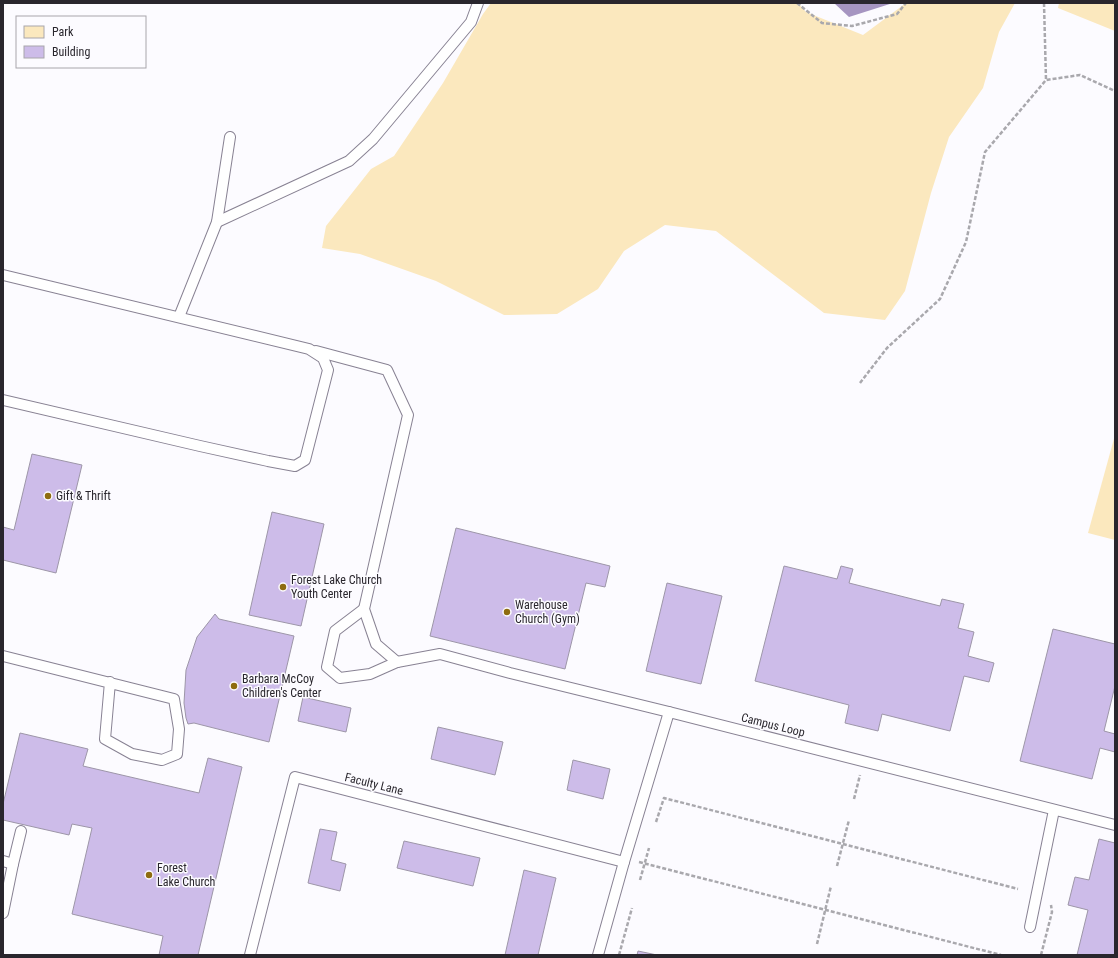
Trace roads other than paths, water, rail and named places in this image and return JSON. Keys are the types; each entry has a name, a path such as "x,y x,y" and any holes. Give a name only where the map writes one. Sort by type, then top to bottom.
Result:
{"lane":[{"path":"217,222 349,161 373,139 471,22 478,3"},
{"path":"179,317 217,222 230,137"},
{"path":"3,275 309,349 387,370 408,415 364,610 376,644 397,662"},
{"path":"3,400 268,462 295,466 305,460 328,370 323,358 309,349"},
{"name":"Campus Loop","path":"364,610 335,631 328,667 340,678 370,674 397,662 440,654 510,673 1115,825"},
{"path":"3,656 110,682 174,699 179,728 177,754 162,760 132,754 105,739 110,682"},
{"path":"598,955 669,712"},
{"name":"Faculty Lane","path":"250,955 295,777 624,862"},
{"path":"1030,927 1054,810"},
{"path":"3,914 21,832"},
{"path":"3,861 13,864"}],"place":[{"name":"Gift & Thrift","path":"48,496"},
{"name":"Forest Lake Church Youth Center","path":"283,587"},
{"name":"Warehouse Church (Gym)","path":"507,612"},
{"name":"Barbara McCoy Children's Center","path":"234,686"},
{"name":"Forest Lake Church","path":"149,875"}]}
